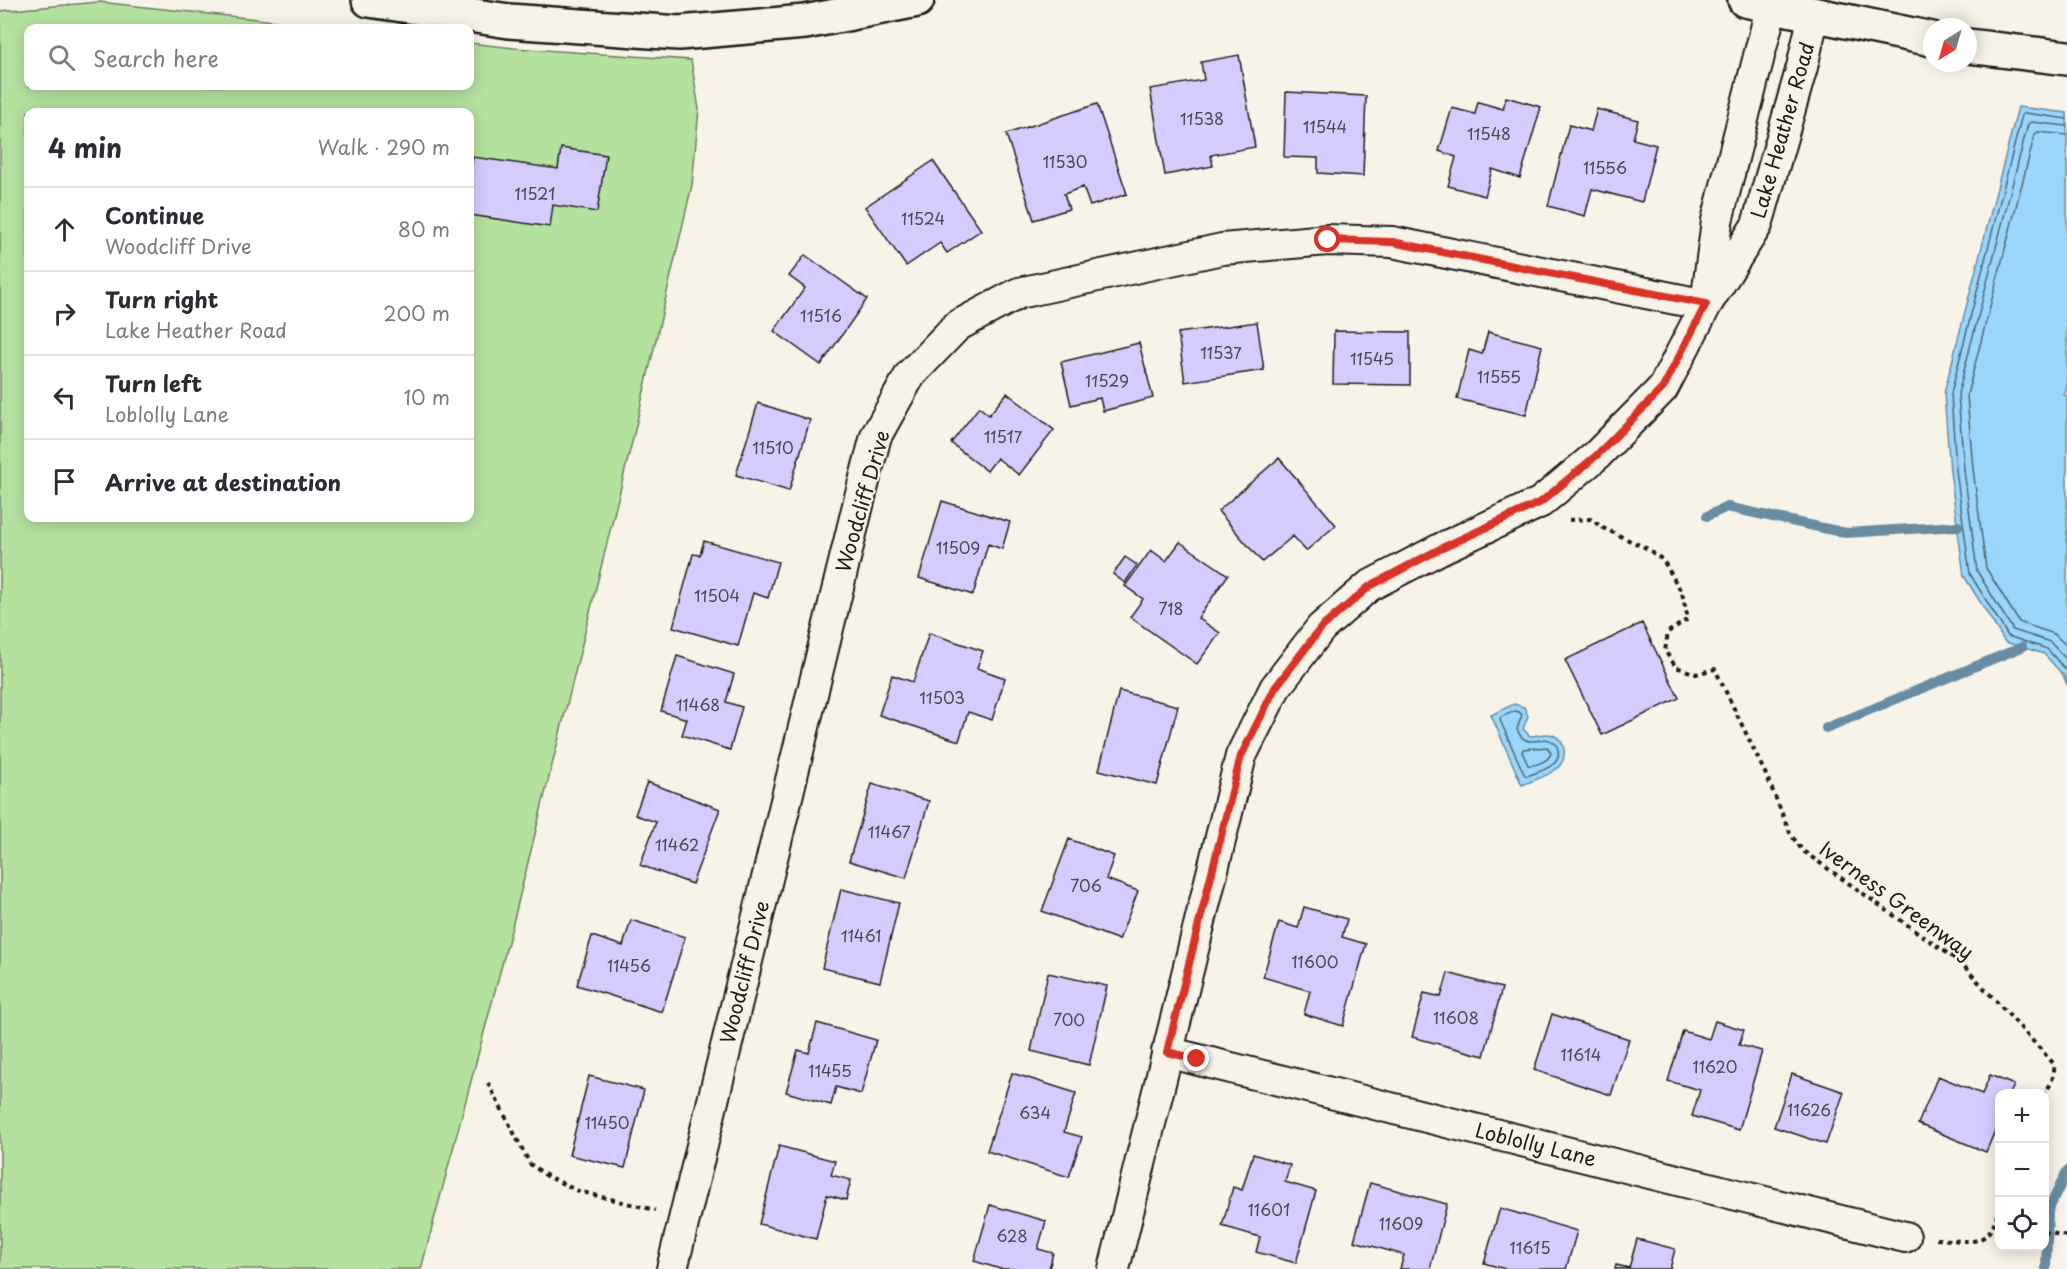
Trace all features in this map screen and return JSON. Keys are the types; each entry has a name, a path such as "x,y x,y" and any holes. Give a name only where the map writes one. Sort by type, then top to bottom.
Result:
{"street":[{"path":"369,0 509,21 679,33 805,22 916,0"},
{"path":"1758,3 1923,37"},
{"name":"Lake Heather Road","path":"1706,304 1717,221 1758,3"},
{"name":"Lake Heather Road","path":"1114,1269 1241,756 1275,688 1321,628 1370,586 1440,549 1541,502 1597,455 1663,388 1706,304 1757,225 1802,67 1814,14"},
{"path":"1977,47 2067,58"},
{"name":"Woodcliff Drive","path":"672,1269 876,436 910,375 957,326 1019,293 1222,249 1328,240 1392,242 1706,304"},
{"name":"Loblolly Lane","path":"1167,1052 1905,1237"}],"path":[{"name":"Iverness Greenway","path":"1564,520 1591,519 1603,528 1646,548 1663,560 1682,593 1688,619 1668,632 1665,651 1676,667 1696,674 1715,669 1767,777 1791,835 1803,851 1961,963 2054,1064 2055,1072 2047,1089"},
{"path":"488,1083 530,1164 547,1176 578,1191 685,1217"},
{"path":"1905,1237 1977,1241 1985,1238 1995,1226"},
{"path":"2049,1233 2067,1236"}],"green space":[{"path":"99,2 301,24 24,24 24,90 474,90 474,43 691,60 699,109 692,185 634,434 512,927 421,1269 0,1269 0,11"}],"water":[{"path":"2018,107 2067,113 2067,388 2064,395 2067,396 2067,685 2063,675 2044,654 2005,642 1964,576 1950,471 1944,393"},
{"path":"1514,704 1524,707 1528,716 1523,729 1530,736 1553,735 1561,742 1564,751 1563,761 1556,769 1522,785 1491,715"}],"building":[{"path":"1239,55 1255,147 1211,155 1213,166 1165,175 1150,89 1204,80 1201,62"},
{"path":"1286,92 1366,96 1363,176 1318,173 1318,158 1284,157"},
{"path":"1506,97 1541,107 1520,178 1492,169 1485,196 1448,186 1456,157 1439,151 1452,108 1475,114 1478,102 1503,109"},
{"path":"1097,104 1127,194 1090,206 1083,187 1064,194 1069,209 1034,220 1006,134"},
{"path":"1597,109 1638,120 1633,139 1656,145 1642,202 1592,189 1585,216 1548,206 1569,125 1591,131"},
{"path":"561,148 606,155 597,212 553,205 550,227 474,216 474,157 558,169"},
{"path":"933,161 981,230 947,253 940,243 906,266 865,207"},
{"path":"805,255 867,299 821,365 774,331 805,288 789,276"},
{"path":"1257,322 1264,370 1185,382 1178,333"},
{"path":"1334,331 1410,332 1410,385 1333,384"},
{"path":"1488,332 1542,346 1526,415 1457,399 1469,350 1482,354"},
{"path":"1139,343 1153,398 1103,411 1100,398 1071,405 1061,362"},
{"path":"1007,393 1054,430 1019,475 997,458 987,471 951,443 979,407 989,415"},
{"path":"758,403 810,420 789,491 736,475"},
{"path":"1279,458 1336,525 1306,551 1293,536 1262,562 1218,511"},
{"path":"942,501 1010,522 1002,549 988,544 973,595 919,578"},
{"path":"704,541 778,562 768,598 753,593 738,646 673,627 693,554 700,555"},
{"path":"1180,542 1228,575 1198,618 1220,633 1197,664 1130,617 1143,599 1125,586 1151,550 1166,561"},
{"path":"1125,557 1137,565 1125,583 1113,574"},
{"path":"1642,623 1679,698 1602,735 1565,660"},
{"path":"929,633 983,651 977,668 1005,678 992,720 968,712 959,741 879,715 892,675 913,682"},
{"path":"677,656 734,674 726,702 742,707 730,750 682,735 687,719 661,711"},
{"path":"1119,691 1178,706 1157,785 1099,770"},
{"path":"647,782 720,809 692,884 640,865 656,822 635,815"},
{"path":"872,784 929,801 906,878 849,861"},
{"path":"1069,839 1114,856 1106,879 1138,891 1119,940 1042,911"},
{"path":"841,889 899,903 880,982 822,968"},
{"path":"1304,907 1347,919 1342,937 1366,944 1343,1026 1304,1014 1310,991 1263,977 1279,922 1298,928"},
{"path":"631,920 685,937 662,1012 577,985 592,936 623,946"},
{"path":"1048,973 1107,986 1089,1065 1031,1051"},
{"path":"1448,973 1502,988 1484,1056 1412,1037 1424,993 1441,997"},
{"path":"1552,1014 1629,1039 1611,1095 1534,1070"},
{"path":"1715,1021 1744,1030 1739,1045 1762,1051 1739,1130 1692,1116 1700,1090 1668,1081 1683,1031 1709,1039"},
{"path":"817,1023 876,1040 861,1094 836,1087 831,1105 786,1092 798,1050 809,1053"},
{"path":"1012,1073 1076,1093 1064,1132 1082,1137 1069,1177 987,1151"},
{"path":"1792,1074 1844,1092 1826,1144 1774,1127"},
{"path":"1990,1075 2014,1085 2012,1089 1995,1089 1995,1131 1986,1152 1918,1124 1938,1076 1982,1094"},
{"path":"589,1076 644,1090 625,1168 569,1155"},
{"path":"779,1146 835,1161 831,1175 851,1180 846,1200 827,1195 816,1239 759,1224"},
{"path":"1253,1154 1290,1165 1285,1182 1316,1191 1296,1263 1256,1252 1260,1237 1222,1226 1233,1187 1242,1190"},
{"path":"1370,1183 1447,1204 1430,1269 1400,1269 1404,1255 1354,1241"},
{"path":"990,1205 1046,1221 1038,1249 1053,1253 1049,1269 1000,1269 974,1261"},
{"path":"1500,1208 1577,1231 1566,1269 1505,1269 1484,1263"},
{"path":"1637,1239 1675,1249 1670,1269 1615,1269 1616,1265 1629,1268"}],"waterway":[{"path":"1707,516 1727,507 1846,533 1958,526"},
{"path":"1826,728 2022,647"},
{"path":"2046,1269 2048,1211 2067,1171"}],"route":[{"path":"1197,1059 1167,1052 1241,756 1275,688 1321,628 1370,586 1440,549 1541,502 1597,455 1663,388 1706,304 1392,242 1328,240"}]}
